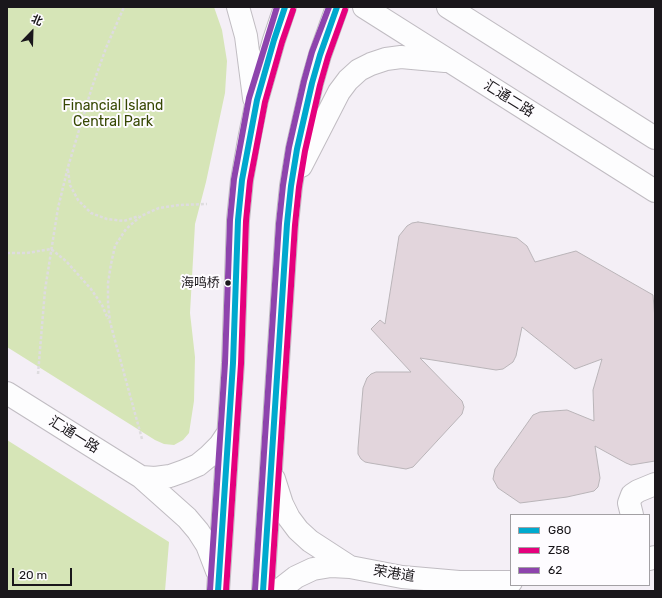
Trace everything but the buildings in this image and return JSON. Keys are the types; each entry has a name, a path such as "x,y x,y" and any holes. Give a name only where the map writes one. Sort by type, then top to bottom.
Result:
{"street":[{"path":"238,7 246,36 256,108"},
{"path":"218,584 233,363 238,220 242,180 248,140 256,108 274,40 286,7"},
{"path":"263,591 287,224 291,186 297,149 312,84 320,55 337,7"},
{"name":"汇通二路","path":"364,7 655,191"},
{"path":"448,7 655,138"},
{"path":"476,7 555,75"},
{"path":"291,186 339,92 348,80 359,70 386,58 401,57 450,61"},
{"name":"汇通一路","path":"7,393 140,477 187,518 198,531 214,560 218,584"},
{"path":"140,477 155,478 170,476 184,472 198,465 220,445 228,433"},
{"path":"271,469 282,504 289,518 298,530 310,541 350,567"},
{"path":"632,514 629,503 632,495 638,490 655,484"},
{"name":"荣港道","path":"278,591 296,577 313,570 331,566 350,567 416,578 459,582 510,582"}],"path":[{"path":"38,374 41,325 51,249 68,167 92,87 106,48 124,7"},
{"path":"68,167 70,185 78,200 91,213 107,219 124,221 160,208 179,205 207,204"},
{"path":"141,216 126,229 115,246 108,283 108,303 110,322 142,439"},
{"path":"7,253 51,249 66,261 91,289 102,305 110,322"}],"green space":[{"name":"Financial Island Central Park","path":"7,7 214,7 222,30 227,61 225,93 206,182 195,224 190,313 195,357 194,401 189,433 183,440 174,445 164,444 155,440 7,347"},
{"path":"7,440 169,542 165,591 7,591"}],"transit line":[{"name":"62","path":"210,590 225,363 230,220 234,179 249,98 277,7"},
{"name":"G80","path":"218,591 233,363 238,220 242,180 257,100 285,7"},
{"name":"62","path":"255,590 279,223 283,185 289,147 304,81 312,52 329,7"},
{"name":"G80","path":"263,591 287,224 291,186 297,149 312,83 337,7"},
{"name":"Z58","path":"226,591 241,364 246,221 250,181 265,102 282,42 293,10"},
{"name":"Z58","path":"271,591 295,225 299,187 305,151 320,85 328,57 345,10"}],"place":[{"name":"海鸣桥","path":"228,283"}]}
